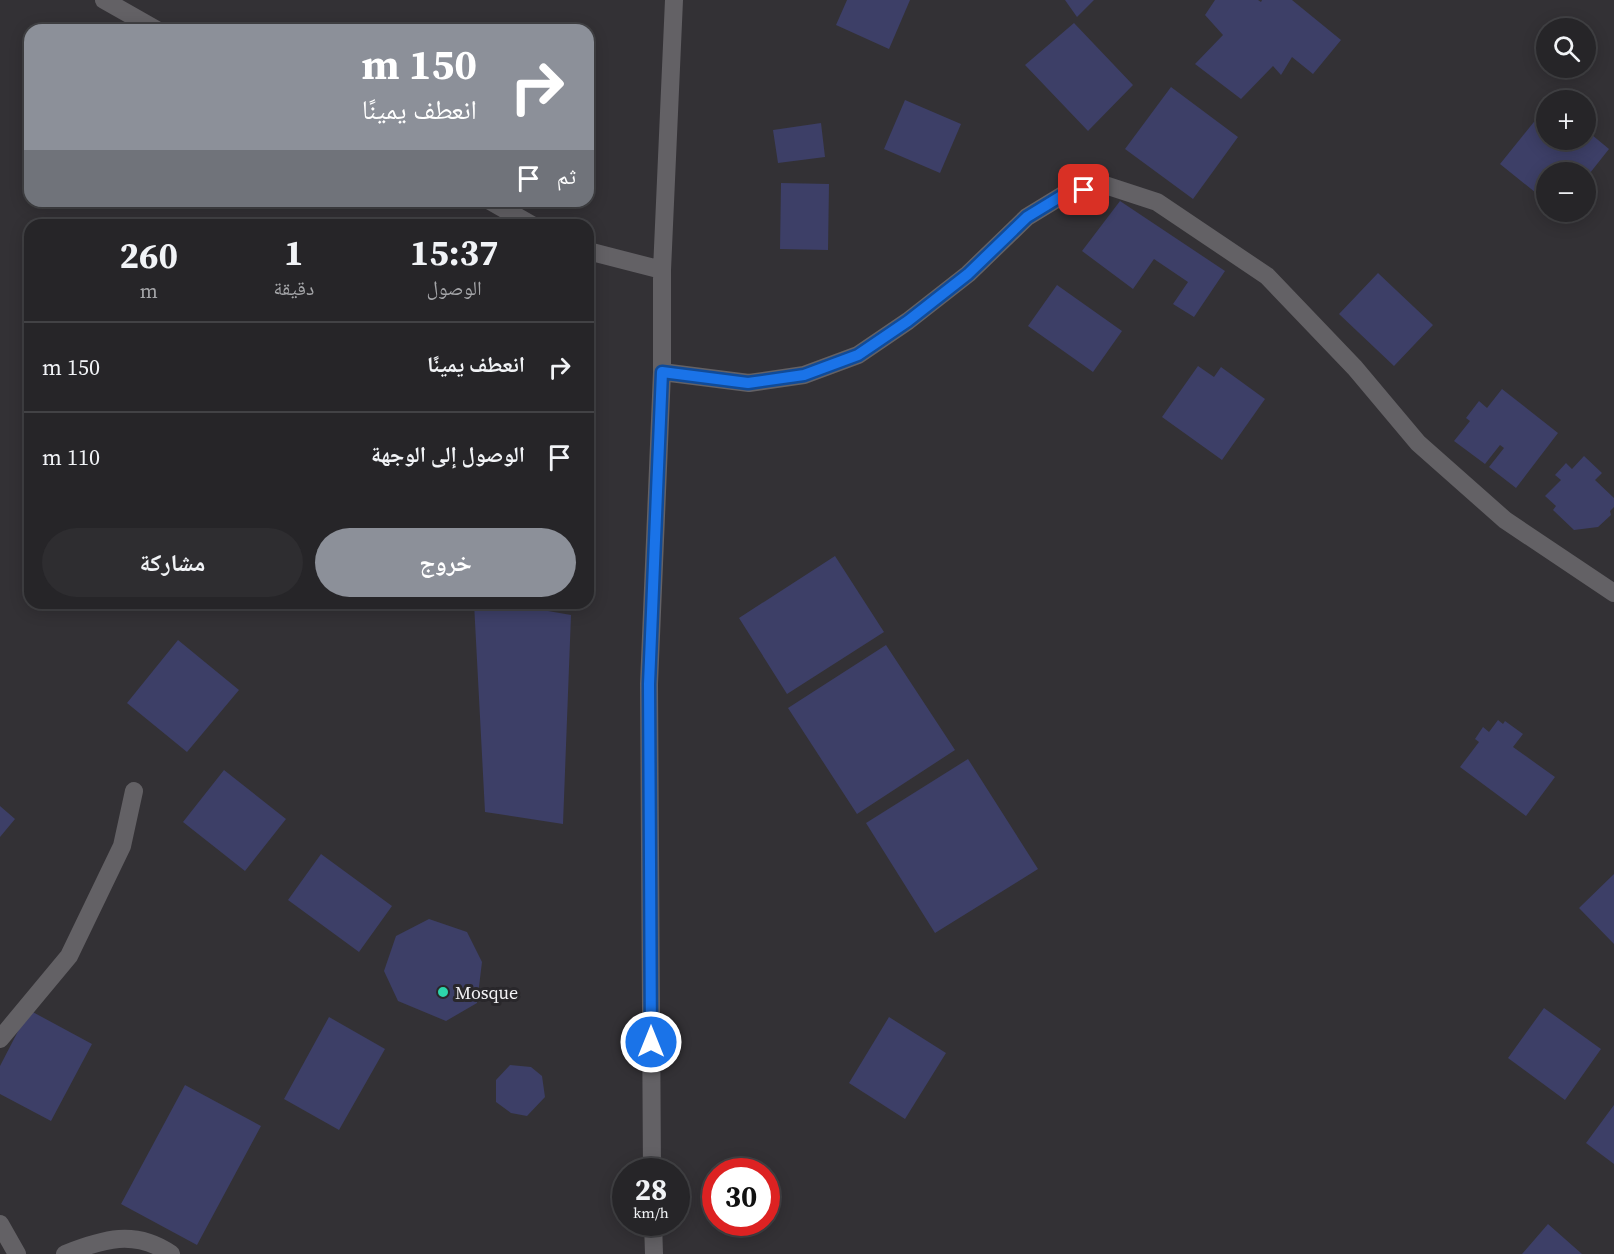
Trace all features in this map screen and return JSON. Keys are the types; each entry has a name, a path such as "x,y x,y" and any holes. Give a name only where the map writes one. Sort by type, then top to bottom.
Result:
{"street":[{"path":"652,1158 649,684 662,372 662,270 674,0"},
{"path":"108,1 147,24"},
{"path":"662,372 748,383 804,375 858,355 908,321 968,274 1027,217 1063,195 1105,184 1158,202 1267,276 1355,368 1418,443 1505,520 1614,593"},
{"path":"500,207 521,219"},
{"path":"594,253 662,270"},
{"path":"0,1039 69,956 122,846 134,791"},
{"path":"0,1224 17,1254"},
{"path":"653,1236 654,1254"},
{"path":"65,1254 92,1243 129,1237 171,1254"}],"building":[{"path":"847,0 910,0 889,49 836,25"},
{"path":"1065,0 1094,0 1077,17"},
{"path":"1215,0 1258,0 1261,2 1262,0 1292,0 1341,40 1313,74 1292,57 1281,75 1273,66 1241,99 1195,64 1223,35 1205,15"},
{"path":"1074,23 1133,85 1088,131 1025,65"},
{"path":"1171,87 1238,137 1193,199 1125,149"},
{"path":"905,100 961,124 940,173 884,149"},
{"path":"1536,119 1536,150 1596,150 1596,138 1609,149 1596,165 1596,162 1536,162 1536,193 1500,164"},
{"path":"821,123 825,157 778,163 773,130"},
{"path":"781,183 829,184 828,250 780,249"},
{"path":"1120,201 1225,271 1194,317 1173,304 1188,282 1154,259 1133,289 1082,251"},
{"path":"1378,273 1433,325 1394,366 1339,314"},
{"path":"1057,285 1122,331 1093,372 1028,326"},
{"path":"1198,366 1214,377 1221,367 1265,399 1222,460 1162,417"},
{"path":"1502,389 1558,433 1516,488 1489,467 1504,448 1500,445 1485,464 1454,441 1470,421 1466,418 1479,401 1487,408"},
{"path":"1584,456 1602,473 1595,480 1614,498 1614,507 1610,511 1611,515 1598,527 1574,530 1553,510 1556,506 1545,496 1561,480 1555,475 1566,463 1572,469"},
{"path":"835,556 884,632 787,694 739,618"},
{"path":"474,609 537,609 571,615 563,824 485,812"},
{"path":"178,640 239,690 187,752 127,703"},
{"path":"886,645 955,750 857,814 788,708"},
{"path":"1498,720 1503,724 1505,721 1523,734 1513,747 1555,777 1526,816 1460,767 1479,742 1475,739 1483,727 1489,732"},
{"path":"968,759 1038,869 935,933 866,823"},
{"path":"224,770 286,819 245,871 183,822"},
{"path":"0,806 15,819 0,837"},
{"path":"321,854 392,906 359,952 288,900"},
{"path":"1614,874 1614,944 1579,908"},
{"path":"429,919 467,932 482,962 477,1003 446,1021 398,1001 384,971 396,936"},
{"path":"1544,1008 1601,1049 1565,1100 1508,1058"},
{"path":"29,1010 92,1044 51,1121 0,1094 0,1066"},
{"path":"329,1017 385,1049 339,1130 284,1099"},
{"path":"889,1017 946,1053 905,1119 849,1083"},
{"path":"510,1065 531,1067 542,1076 545,1097 527,1116 511,1113 496,1102 496,1080"},
{"path":"185,1085 261,1126 197,1245 121,1204"},
{"path":"1614,1105 1614,1164 1586,1143"},
{"path":"1548,1224 1582,1254 1522,1254"}],"place":[{"name":"Mosque","path":"443,992"}],"route":[{"path":"651,1042 649,684 662,372 748,383 804,375 858,355 908,321 968,274 1027,217 1063,195 1084,190"}]}
